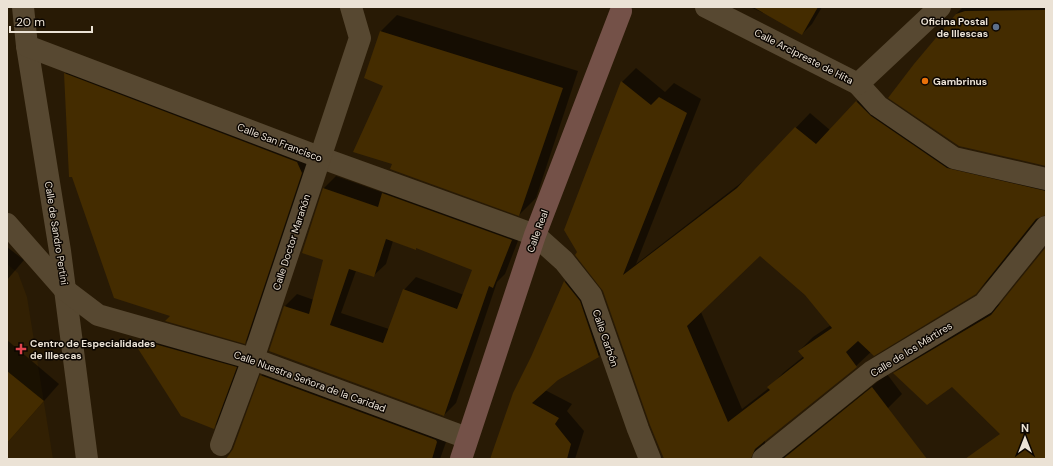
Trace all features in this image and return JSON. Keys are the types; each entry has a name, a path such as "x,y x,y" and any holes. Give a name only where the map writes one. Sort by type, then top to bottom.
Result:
{"street":[{"name":"Calle de Sandro Pertini","path":"23,7 27,46 66,290 87,459"},
{"name":"Calle Doctor Marañón","path":"221,445 253,359 319,157 360,38 351,7"},
{"name":"Calle Arcipreste de Hita","path":"706,7 858,84 878,106 954,158 1046,179"},
{"path":"858,84 940,7"},
{"name":"Calle Real","path":"461,459 535,235 623,8"},
{"name":"Calle San Francisco","path":"27,46 319,157 535,235"},
{"name":"Calle Nuestra Señora de la Caridad","path":"7,224 66,290 98,315 253,359 467,438"},
{"name":"Calle de los Mártires","path":"763,459 871,372 984,304 1046,227"},
{"name":"Calle Carbón","path":"535,235 564,261 591,295 650,459"}],"shaded area":[{"name":"Centro de Especialidades de Illescas","path":"7,264 18,273 27,297 53,459 7,459"}],"building":[{"path":"753,7 818,7 802,35"},
{"path":"1046,10 1046,166 959,146 888,98 956,14 965,11"},
{"path":"380,31 563,88 519,216 390,169 392,164 353,152 383,86 364,78"},
{"path":"64,73 297,162 302,173 245,344 165,321 170,316 114,298 72,177 69,177"},
{"path":"621,81 651,105 659,97 687,113 623,275 737,188 795,127 816,144 856,101 871,116 947,168 1046,191 1046,215 1036,219 976,294 874,356 858,341 846,352 857,367 755,449 751,459 664,459 650,425 603,291 575,255 577,252 564,230","holes":["760,256 805,295 832,328 798,351 804,358 767,387 770,390 728,422 687,326"]},
{"path":"323,188 378,207 382,193 512,240 493,288 489,286 444,416 269,351 284,306 309,314 323,260 302,253","holes":["386,239 416,250 416,248 472,270 457,309 403,289 383,343 330,325 349,269 374,277"]},
{"path":"1046,247 1046,459 965,459 1000,434 952,387 927,405 893,373 991,315"},
{"path":"564,281 580,301 599,357 558,380 532,403 559,418 555,424 571,444 567,459 490,459 513,393 531,357"},
{"path":"144,341 237,367 214,429 181,416 137,347"},
{"path":"7,371 44,401 7,443"},
{"path":"260,375 436,440 437,442 432,459 226,459 233,449"},
{"path":"872,387 927,459 783,459"}],"place":[{"name":"Oficina Postal de Illescas","path":"996,27"},
{"name":"Gambrinus","path":"925,81"},
{"name":"Centro de Especialidades de Illescas","path":"21,349"}]}
